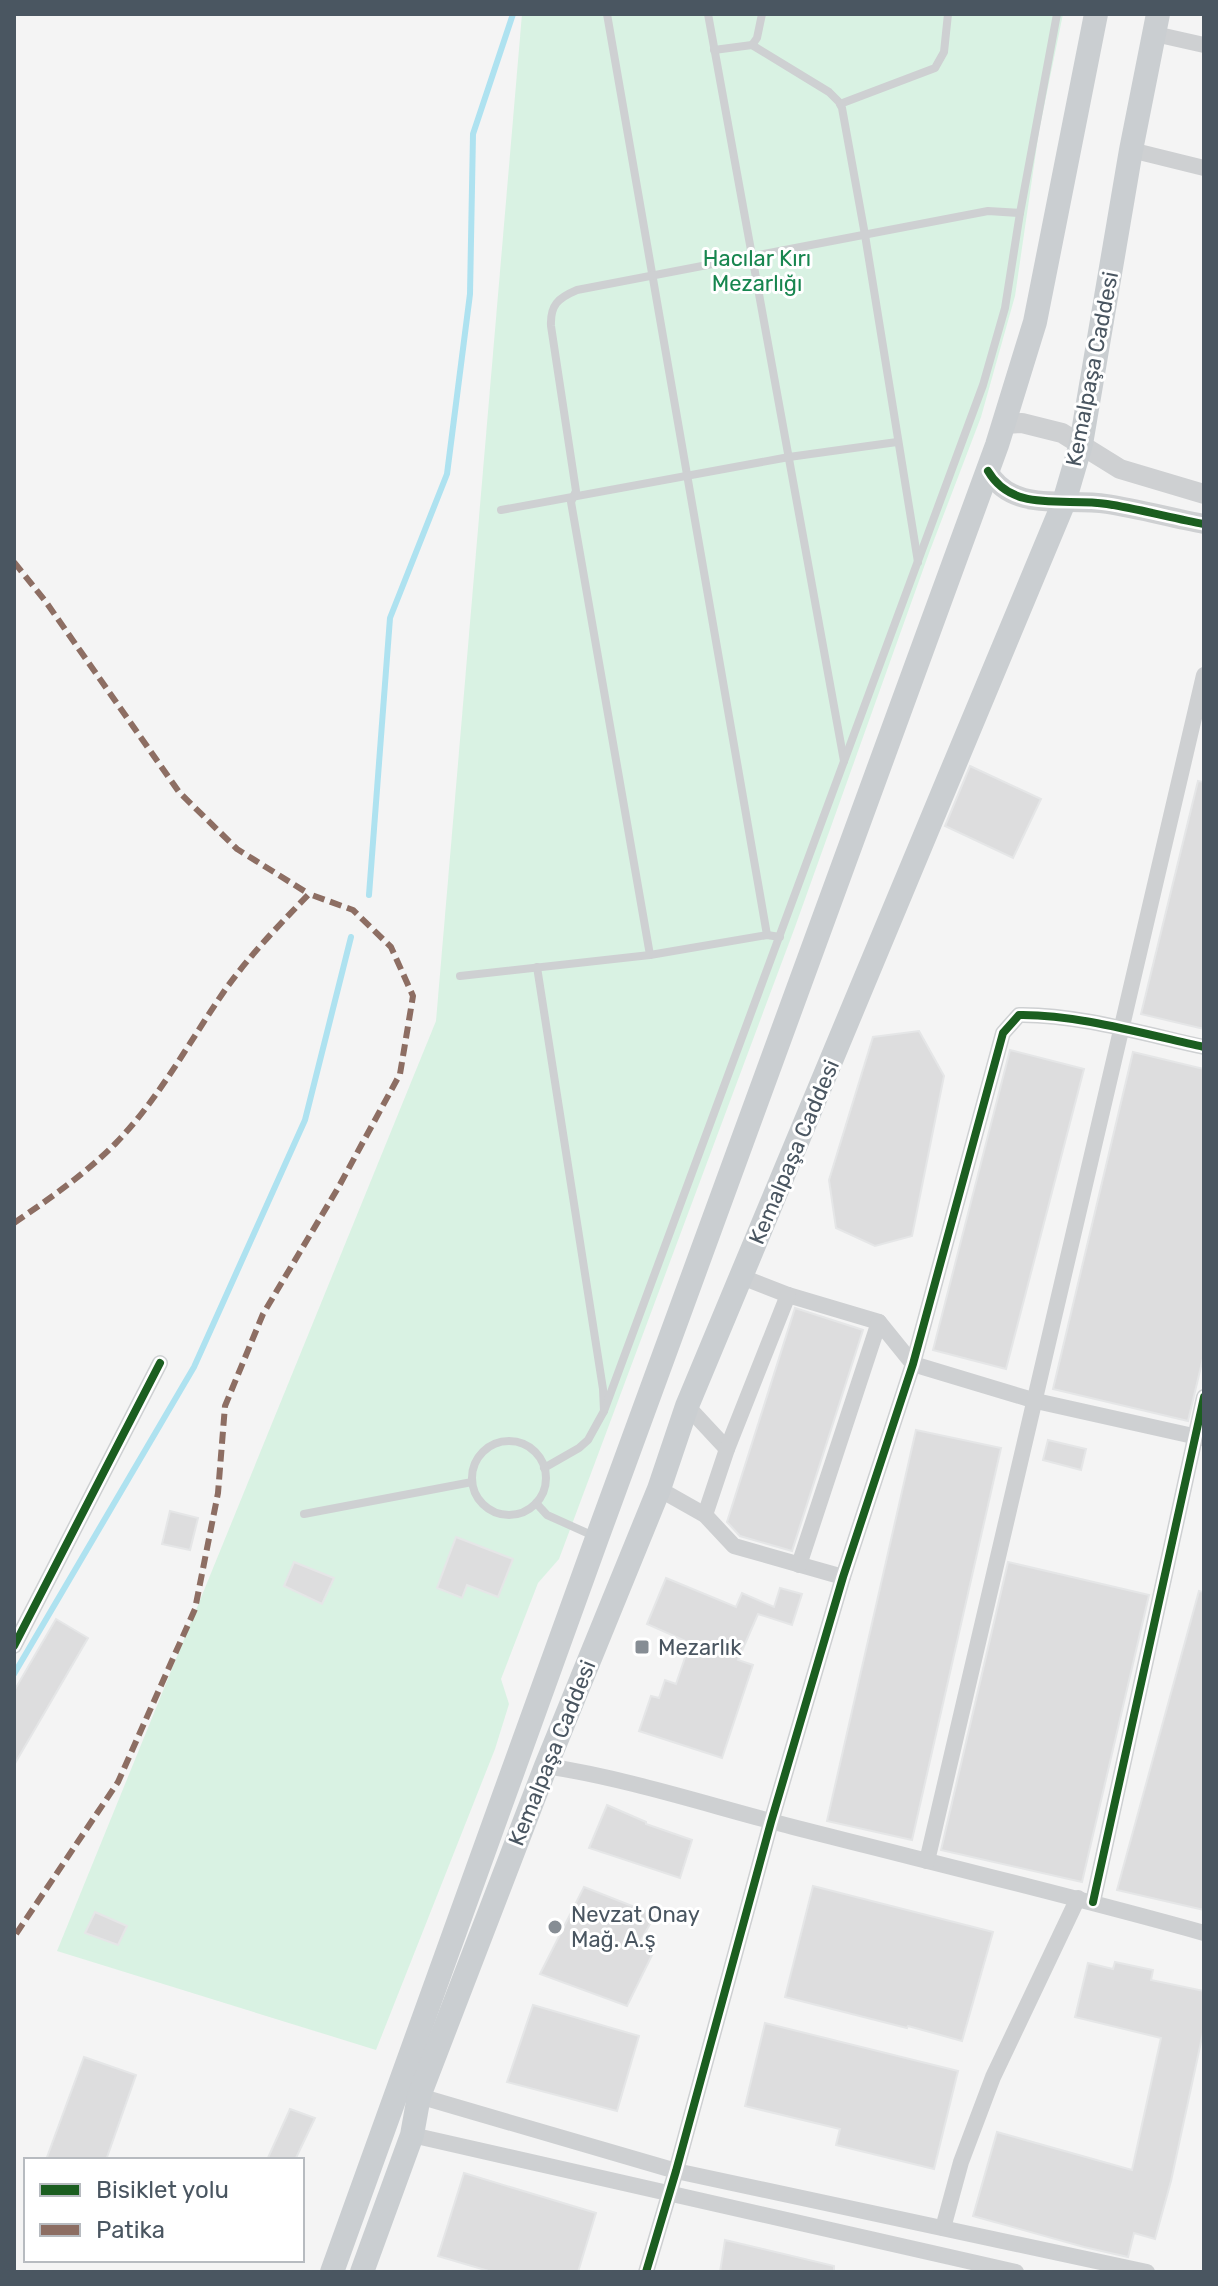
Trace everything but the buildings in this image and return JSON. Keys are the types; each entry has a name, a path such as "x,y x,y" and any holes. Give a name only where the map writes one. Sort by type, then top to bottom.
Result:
{"main road":[{"name":"Kemalpaşa Caddesi","path":"332,2272 1004,424 1035,322 1096,14"},
{"name":"Kemalpaşa Caddesi","path":"362,2272 412,2135 419,2096 546,1766 659,1489 687,1406 1064,502 1081,444 1131,150 1156,24"}],"street":[{"path":"1156,24 1204,45"},
{"path":"1131,150 1204,168"},
{"path":"1004,424 1022,423 1062,433 1120,469 1204,494"},
{"path":"988,471 1004,490 1020,497 1104,503 1204,524"},
{"path":"927,1861 1204,675"},
{"path":"646,2272 771,1822 843,1577 913,1364 1003,1033 1019,1015 1041,1015 1204,1047"},
{"path":"742,1277 788,1295 879,1322 913,1364 1036,1401 1199,1437"},
{"path":"705,1515 727,1449 788,1295"},
{"path":"799,1565 879,1322"},
{"path":"14,1646 160,1363"},
{"path":"943,2228 961,2162 993,2077 1085,1900 1199,1437 1204,1397"},
{"path":"687,1406 727,1449"},
{"path":"659,1489 705,1515 734,1546 843,1577"},
{"path":"546,1766 592,1773 1204,1933"},
{"path":"419,2096 676,2171 1147,2272"},
{"path":"412,2135 1016,2272"}],"lane":[{"path":"607,14 767,935"},
{"path":"708,14 844,762"},
{"path":"752,45 759,32 762,14"},
{"path":"840,104 935,68 944,52 948,14"},
{"path":"544,1468 588,1440 604,1411 963,442 1005,308 1057,14"},
{"path":"714,50 752,45 829,92 840,104 865,235 918,563"},
{"path":"650,955 571,502 576,491 551,310 565,295 577,290 988,211 1020,213"},
{"path":"501,510 789,457 897,442"},
{"path":"460,976 650,955 767,935 780,937"},
{"path":"537,967 604,1411"},
{"path":"508,1441 531,1448 544,1468 543,1493 527,1510 503,1515 491,1511 475,1494 472,1482 477,1459 495,1443 508,1441"},
{"path":"304,1514 472,1482"},
{"path":"536,1503 547,1515 597,1538"}],"green space":[{"name":"Hacılar Kırı Mezarlığı","path":"522,14 1063,14 1039,131 1015,296 981,417 559,1559 538,1583 501,1679 509,1704 495,1749 376,2050 57,1951 436,1021"}],"waterway":[{"path":"369,895 390,618 447,474 470,294 473,134 513,14"},
{"path":"14,1674 194,1367 305,1120 351,937"}],"marked path":[{"path":"14,562 46,602 179,792 237,849 309,894"},
{"path":"14,1223 79,1176 131,1127 234,977 309,894 353,910 391,947 413,996 400,1074 338,1188 263,1314 225,1406 218,1493 195,1609 118,1782 14,1937"}],"cycle path":[{"path":"988,471 1011,493 1026,498 1107,504 1204,524"},
{"path":"646,2272 771,1822 843,1577 913,1364 1003,1033 1019,1015 1041,1016 1112,1026 1204,1047"},
{"path":"14,1646 160,1363"},
{"path":"1093,1902 1204,1397"}],"place":[{"name":"Mezarlık","path":"642,1647"},
{"name":"Nevzat Onay Mağ. A.ş","path":"555,1927"}]}
